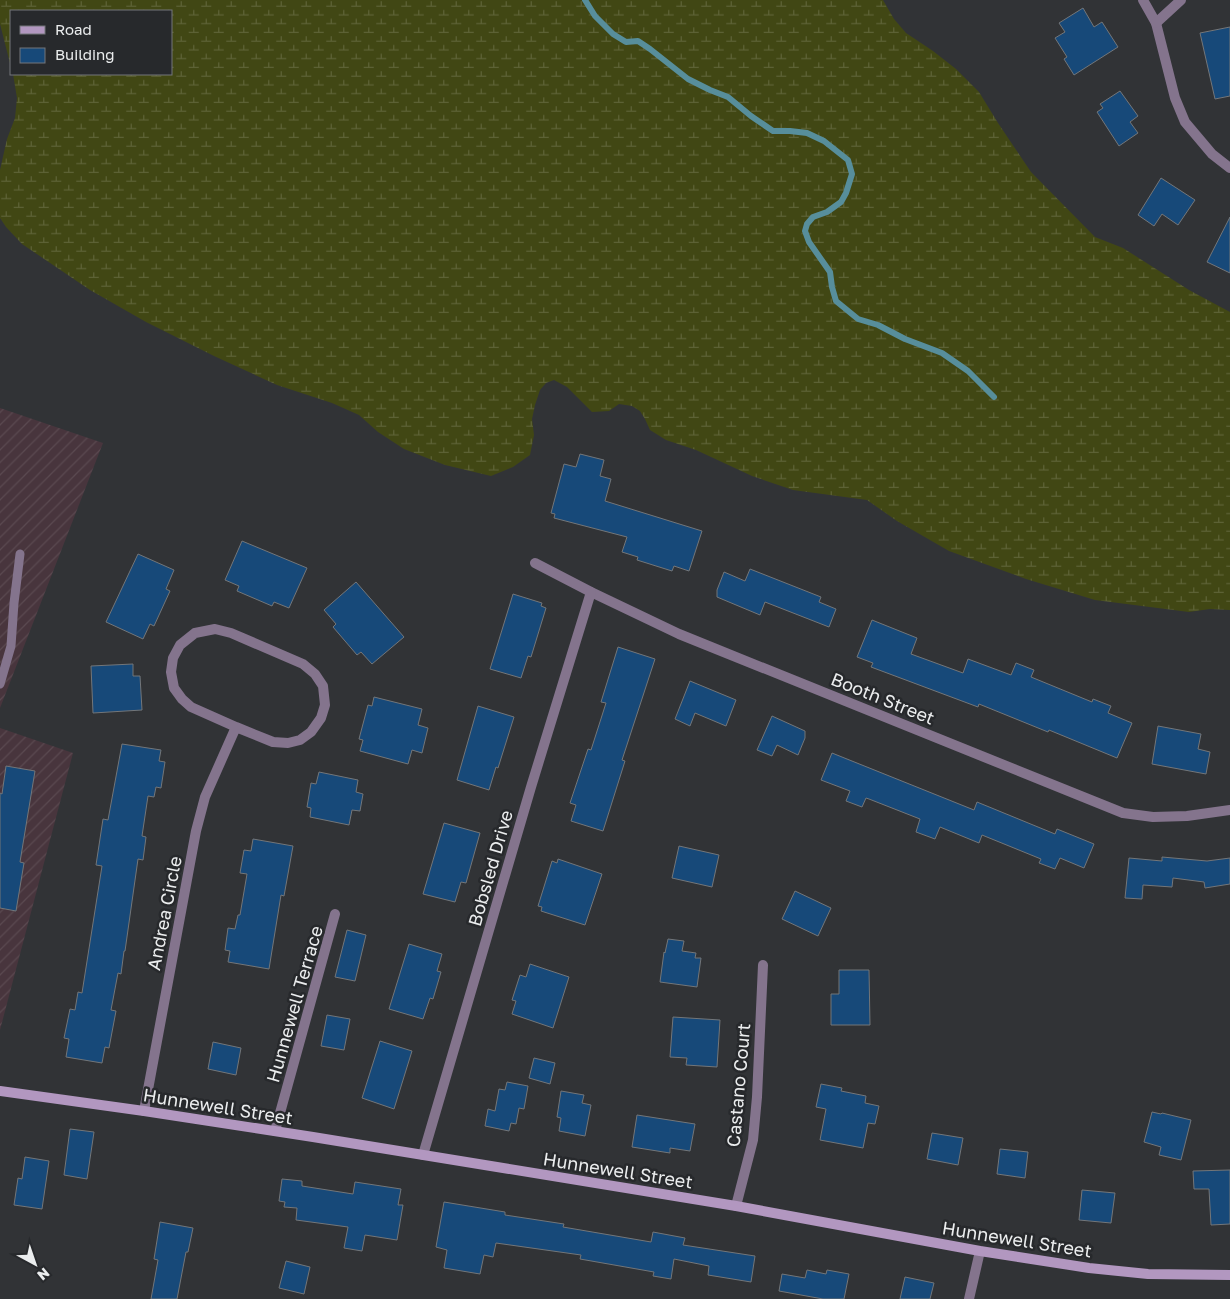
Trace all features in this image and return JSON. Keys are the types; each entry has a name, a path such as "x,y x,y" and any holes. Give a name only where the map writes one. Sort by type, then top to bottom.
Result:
{"main road":[{"name":"Hunnewell Street","path":"0,1091 275,1131 736,1206 980,1251 1099,1269 1148,1274 1230,1275"}],"street":[{"path":"1143,0 1156,23 1175,98 1184,122 1212,154 1230,168"},
{"path":"1156,23 1181,0"},
{"name":"Booth Street","path":"535,563 679,634 1123,812 1153,817 1187,816 1230,810"},
{"name":"Bobsled Drive","path":"423,1155 531,787 591,592"},
{"path":"215,629 231,633 303,664 315,674 322,686 325,705 322,718 311,732 300,740 288,743 274,742 236,727 191,707 174,688 171,672 173,658 180,645 195,633 215,629"},
{"name":"Andrea Circle","path":"144,1111 196,831 205,797 236,727"},
{"name":"Hunnewell Terrace","path":"275,1131 336,914"},
{"name":"Castano Court","path":"736,1206 753,1140 763,966"},
{"path":"969,1299 980,1251"}],"lane":[{"path":"0,684 11,646 20,554"}],"shaded area":[{"path":"0,408 103,443 0,708"},
{"path":"0,728 73,753 0,1030"}],"green space":[{"path":"0,0 883,0 894,19 906,33 956,69 979,92 1031,172 1095,237 1123,248 1189,290 1230,312 1230,610 1210,609 1189,612 1095,600 1026,579 949,551 897,521 867,500 793,490 752,476 696,450 666,440 650,430 640,411 632,406 619,404 609,411 592,412 567,387 554,380 546,383 540,390 535,405 532,419 534,435 530,455 513,467 491,476 445,465 404,449 378,432 359,415 332,403 277,385 146,322 90,290 22,244 0,218 0,170 7,139 15,118 17,98 13,75 172,75 172,10 10,10 10,63 0,24"}],"building":[{"path":"1083,8 1094,27 1102,22 1118,47 1074,75 1064,59 1067,57 1055,38 1065,32 1059,23"},
{"path":"1230,27 1230,96 1215,99 1200,33"},
{"path":"1120,91 1138,116 1130,122 1138,133 1119,146 1097,112 1103,108 1100,104"},
{"path":"1161,178 1195,200 1178,225 1162,214 1154,226 1138,215"},
{"path":"1230,217 1230,273 1207,262"},
{"path":"580,454 604,460 600,476 611,479 605,501 702,531 689,571 674,566 672,571 637,560 638,557 622,552 627,537 554,518 555,514 551,513 564,464 576,467"},
{"path":"242,541 307,568 289,608 274,602 272,606 237,591 239,586 225,580"},
{"path":"138,554 174,570 166,589 170,591 154,626 150,624 143,639 106,622"},
{"path":"750,569 821,597 819,602 836,609 829,627 765,602 760,615 717,597 717,590 724,572 745,581"},
{"path":"356,582 404,637 372,664 361,652 357,655 333,627 336,624 324,610"},
{"path":"513,594 542,603 541,606 546,608 531,657 528,656 521,678 490,669"},
{"path":"872,620 917,638 911,654 963,673 968,659 1011,675 1016,663 1034,670 1031,677 1092,702 1093,699 1111,706 1108,713 1132,723 1117,758 979,704 978,707 871,667 873,663 857,657"},
{"path":"618,647 655,659 622,760 625,761 603,831 571,821 576,805 570,803 588,749 591,750 606,703 601,702"},
{"path":"133,664 133,676 140,676 142,710 93,713 91,666"},
{"path":"690,681 736,700 726,726 695,713 690,726 675,719"},
{"path":"374,697 422,709 418,725 428,728 422,753 412,750 408,764 360,751 363,740 359,739 368,705 372,706"},
{"path":"478,706 514,717 489,790 457,780"},
{"path":"772,716 805,731 805,738 798,755 777,745 772,756 757,750"},
{"path":"1158,726 1201,734 1198,749 1210,752 1206,774 1152,764"},
{"path":"122,744 161,750 159,761 165,762 161,788 156,787 154,797 148,796 142,836 146,837 143,860 138,859 121,974 118,973 111,1010 116,1011 109,1048 105,1047 102,1063 66,1057 69,1039 64,1038 70,1009 75,1010 78,992 82,993 102,866 96,865 103,819 108,820"},
{"path":"832,753 974,810 977,802 1055,834 1057,829 1094,844 1084,868 1060,858 1055,869 1039,863 1041,859 982,835 979,843 940,827 935,839 916,832 920,819 866,798 862,807 846,801 850,791 821,780"},
{"path":"6,766 35,771 20,862 24,863 16,911 0,908 0,793 2,794"},
{"path":"319,772 358,780 356,792 363,794 360,811 352,810 349,825 310,817 311,808 307,807 311,783 316,784"},
{"path":"444,823 480,833 466,883 461,882 455,902 423,894"},
{"path":"253,839 293,846 284,896 281,895 269,969 228,962 230,951 225,950 228,928 235,929 238,915 240,915 247,874 240,873 244,850 251,851"},
{"path":"679,846 719,855 712,887 672,878"},
{"path":"1162,857 1207,861 1230,858 1230,884 1205,888 1204,882 1173,878 1172,887 1143,885 1142,899 1125,898 1129,858 1162,861"},
{"path":"558,859 602,874 585,925 541,911 542,907 538,906 552,861 557,863"},
{"path":"795,891 831,908 818,936 782,919"},
{"path":"347,930 366,935 355,981 335,977"},
{"path":"668,939 684,941 682,951 696,953 695,958 701,958 697,987 660,982 664,952"},
{"path":"409,944 442,954 437,971 441,972 433,999 430,998 423,1019 389,1009"},
{"path":"530,964 569,977 553,1028 512,1014 516,1001 512,1000 520,975 526,977"},
{"path":"839,970 869,970 870,1025 831,1025 831,994 839,994"},
{"path":"327,1015 350,1019 344,1050 321,1046"},
{"path":"673,1017 720,1020 717,1067 686,1065 687,1058 670,1057"},
{"path":"380,1041 412,1051 394,1109 362,1098"},
{"path":"213,1042 241,1048 236,1075 208,1069"},
{"path":"534,1058 555,1063 550,1084 529,1078"},
{"path":"507,1082 528,1086 524,1109 519,1108 516,1124 511,1123 509,1131 485,1126 488,1109 495,1111 499,1089 505,1090"},
{"path":"821,1084 842,1088 841,1091 866,1096 865,1103 879,1106 875,1124 868,1123 863,1148 820,1140 826,1109 816,1107"},
{"path":"561,1091 584,1095 582,1103 591,1105 585,1136 559,1131 561,1118 557,1117"},
{"path":"1152,1112 1191,1120 1181,1160 1159,1155 1161,1147 1144,1142"},
{"path":"637,1115 695,1124 690,1151 670,1148 670,1153 632,1147"},
{"path":"70,1129 94,1132 87,1179 64,1175"},
{"path":"932,1133 963,1138 958,1165 927,1159"},
{"path":"1000,1149 1028,1152 1025,1178 997,1174"},
{"path":"25,1157 49,1161 42,1209 14,1205 18,1178 22,1179"},
{"path":"1230,1170 1230,1224 1211,1225 1209,1189 1194,1189 1193,1171"},
{"path":"282,1179 302,1181 302,1186 353,1194 355,1182 401,1189 398,1205 403,1205 397,1240 365,1235 362,1251 344,1248 348,1227 296,1220 297,1208 284,1207 285,1202 279,1201"},
{"path":"1082,1190 1115,1193 1111,1223 1079,1220"},
{"path":"444,1202 505,1212 505,1215 564,1224 563,1227 651,1242 653,1232 685,1238 683,1245 755,1256 751,1282 708,1275 709,1266 674,1259 671,1279 653,1276 654,1272 580,1259 581,1255 496,1243 493,1257 484,1255 480,1274 444,1268 447,1250 436,1247"},
{"path":"160,1222 193,1228 188,1252 186,1252 177,1299 151,1299 158,1260 154,1259"},
{"path":"286,1261 310,1267 304,1294 279,1288"},
{"path":"807,1270 826,1274 827,1270 849,1274 844,1299 823,1299 779,1291 782,1274 805,1278"},
{"path":"905,1277 934,1283 930,1299 900,1299"}],"waterway":[{"path":"585,0 595,16 613,34 626,42 638,41 688,79 728,97 773,131 807,133 824,141 848,160 852,174 841,202 827,212 813,217 807,224 805,231 809,242 830,272 836,301 858,319 878,325 905,339 942,353 968,371 994,397"}]}
